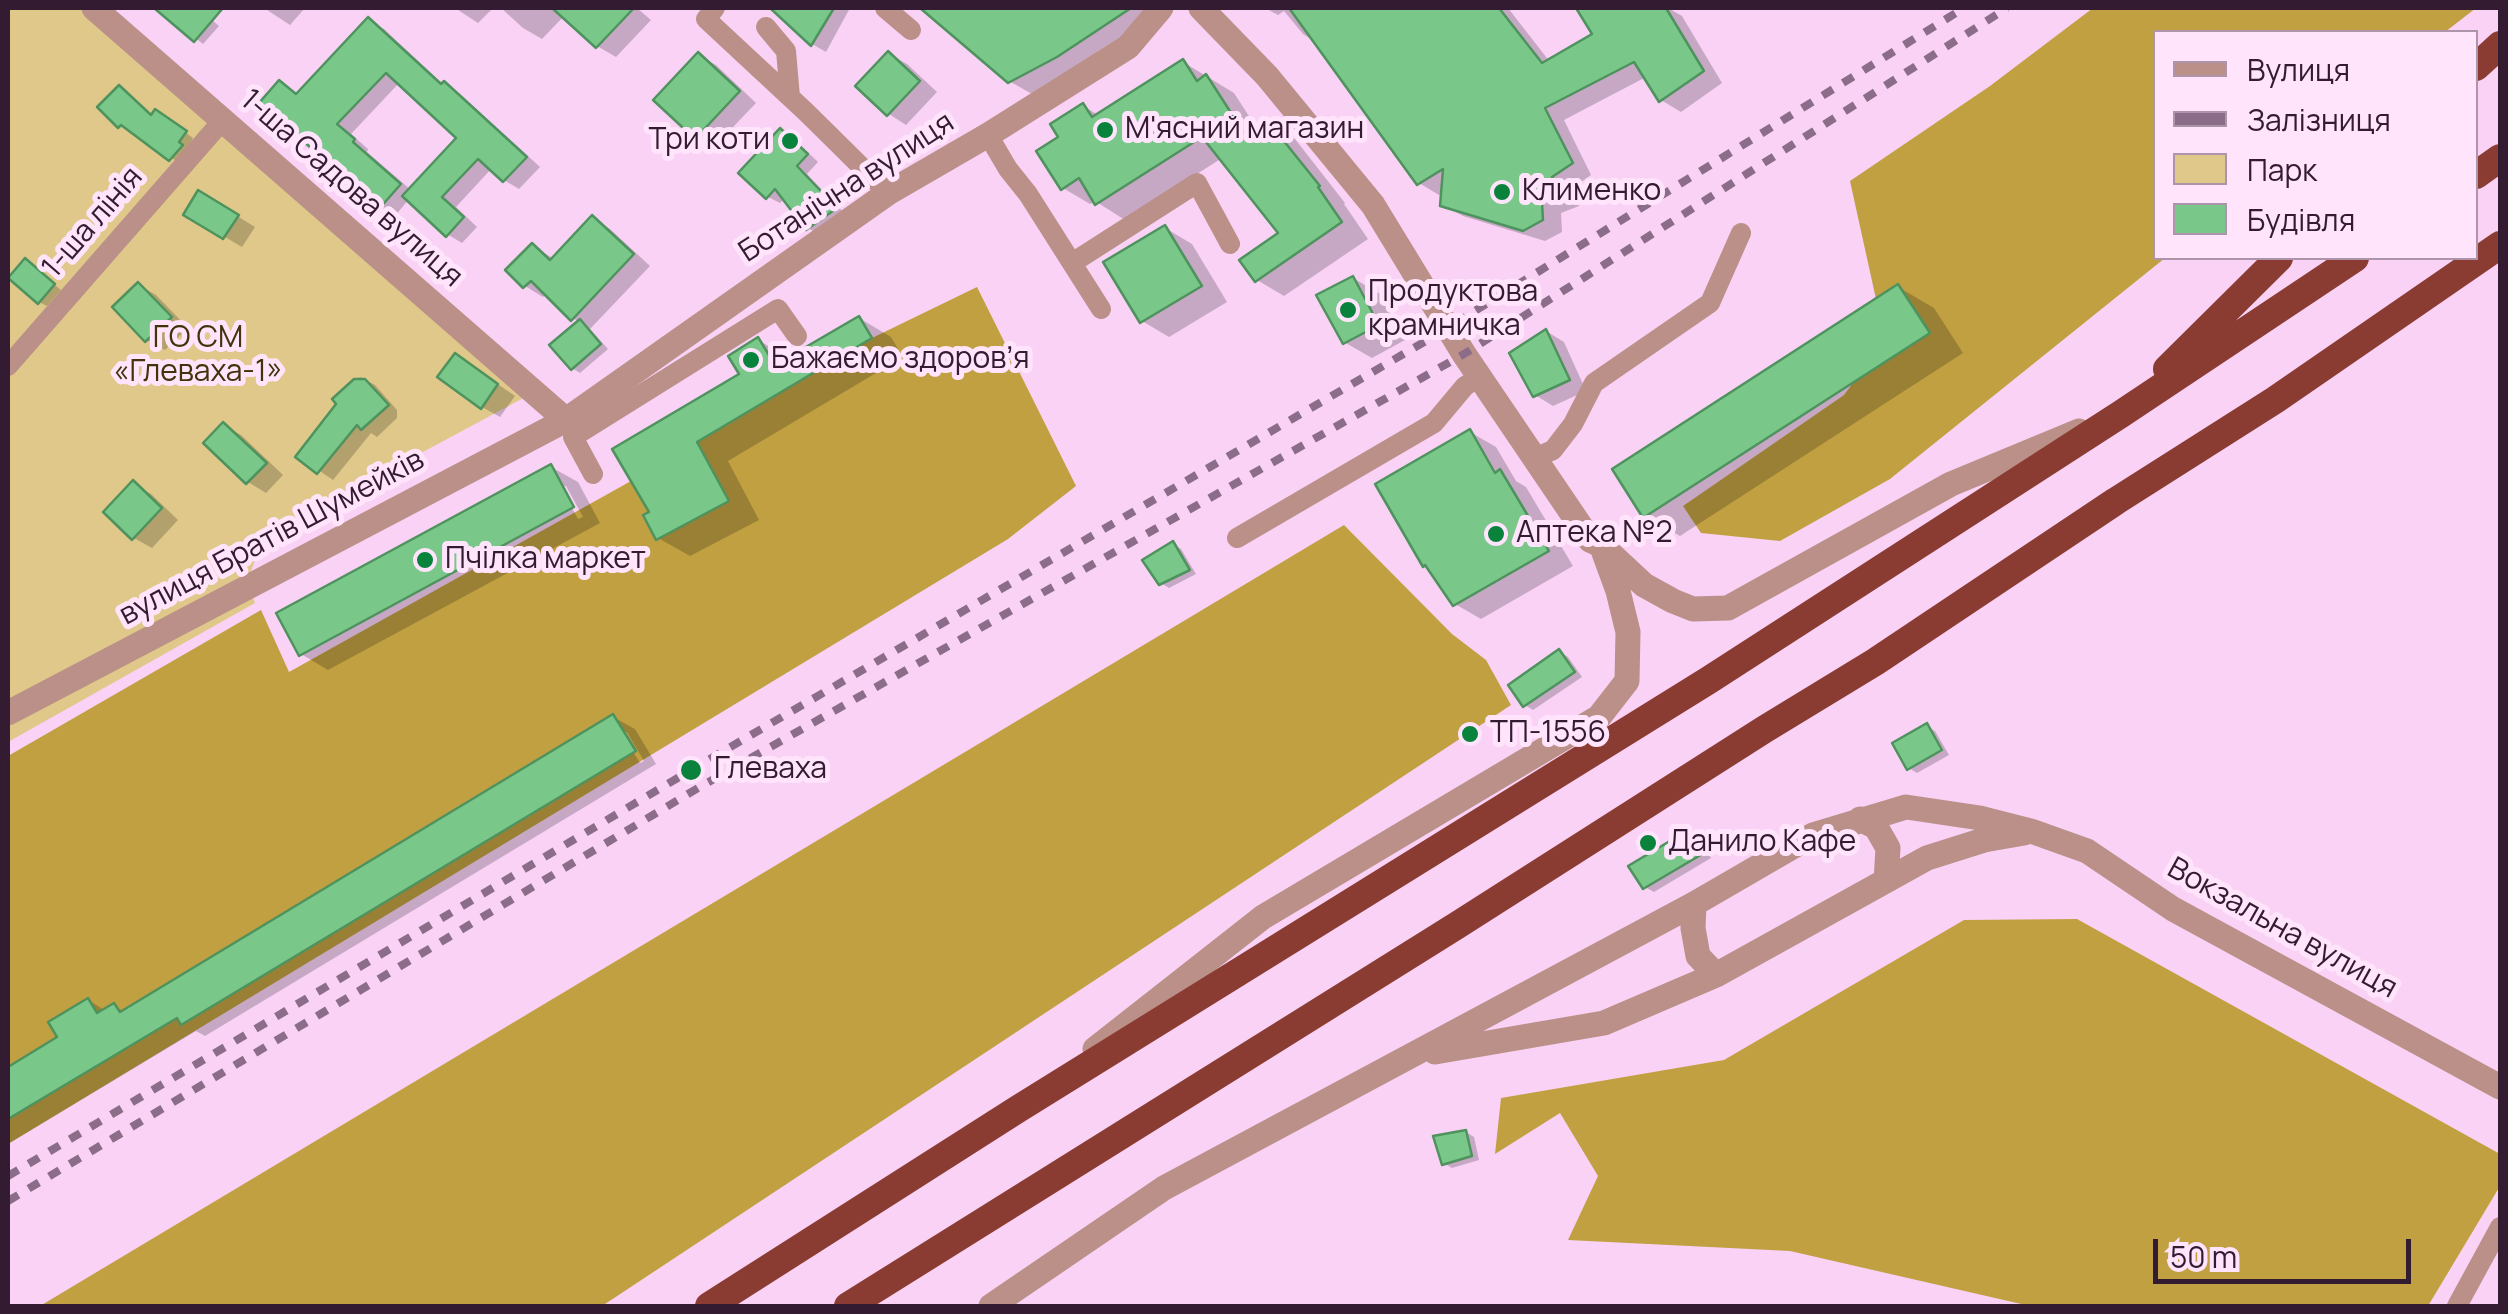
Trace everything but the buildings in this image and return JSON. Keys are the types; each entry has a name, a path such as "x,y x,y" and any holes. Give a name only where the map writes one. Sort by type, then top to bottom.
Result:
{"highway":[{"path":"2478,65 2500,45"},
{"path":"2478,174 2500,158"},
{"path":"2478,259 2500,244"},
{"path":"2121,414 2277,260"},
{"path":"708,1306 1709,680 2353,260"},
{"path":"848,1306 1876,662 2116,500 2275,400 2477,260"}],"street":[{"name":"1-ша Садова вулиця","path":"94,8 579,418"},
{"name":"Ботанічна вулиця","path":"579,418 661,368 760,284 888,194 1128,47 1161,8"},
{"path":"1201,8 1266,76 1373,205 1480,378 1590,540 1644,584 1693,609 1728,608 1951,484 2121,414"},
{"name":"вулиця Братів Шумейків","path":"8,713 579,418"},
{"path":"1018,1109 1263,917 1599,717 1627,681 1628,632 1602,546"},
{"name":"Вокзальна вулиця","path":"991,1306 1164,1188 1415,1056 1814,835 1906,806 2032,831 2088,852 2172,909 2500,1086"},
{"path":"1860,819 1876,827 1888,848 1886,881"},
{"path":"1415,1056 1604,1023 1716,975 1927,858 1984,840 2032,831"},
{"path":"1694,904 1692,928 1698,956 1716,975"}],"lane":[{"path":"884,8 911,30"},
{"path":"704,11 888,194"},
{"path":"766,27 786,51 790,97"},
{"name":"1-ша лінія","path":"8,366 223,120"},
{"path":"988,135 1101,309"},
{"path":"1072,263 1196,183 1230,244"},
{"path":"1535,458 1553,450 1574,424 1594,382 1710,303 1741,233"},
{"path":"760,284 797,336"},
{"path":"661,368 778,309"},
{"path":"1238,538 1434,423 1465,386 1480,378"},
{"path":"579,418 572,437 592,474"},
{"path":"2458,1306 2500,1227"}],"green space":[{"name":"ГО СМ «Глеваха-1»","path":"8,8 88,8 529,395 263,538 247,582 255,603 8,742"}],"shaded area":[{"path":"2093,8 2476,8 2448,30 2153,30 2153,260 2163,260 1890,479 1780,541 1701,533 1683,506 1844,395 1885,340 1850,181 1990,86"},
{"path":"977,287 1076,486 1008,539 8,1144 8,756 261,610 289,672 631,481 872,338"},
{"path":"1344,525 1452,634 1486,660 1511,705 602,1306 40,1306"},
{"path":"2077,919 2500,1154 2500,1186 2428,1306 2030,1306 1790,1251 1568,1240 1598,1176 1560,1113 1495,1154 1501,1098 1724,1060 1964,920"}],"railway":[{"path":"8,1176 691,770 1436,335 1964,8"},
{"path":"8,1201 698,788 1464,354 2007,8"}],"place":[{"name":"М'ясний магазин","path":"1105,130"},
{"name":"Три коти","path":"790,141"},
{"name":"Клименко","path":"1502,192"},
{"name":"Продуктова крамничка","path":"1348,310"},
{"name":"Бажаємо здоровʼя","path":"751,360"},
{"name":"Аптека №2","path":"1496,534"},
{"name":"Пчілка маркет","path":"425,560"},
{"name":"ТП-1556","path":"1470,734"},
{"name":"Глеваха","path":"691,770"},
{"name":"Данило Кафе","path":"1648,843"}]}
